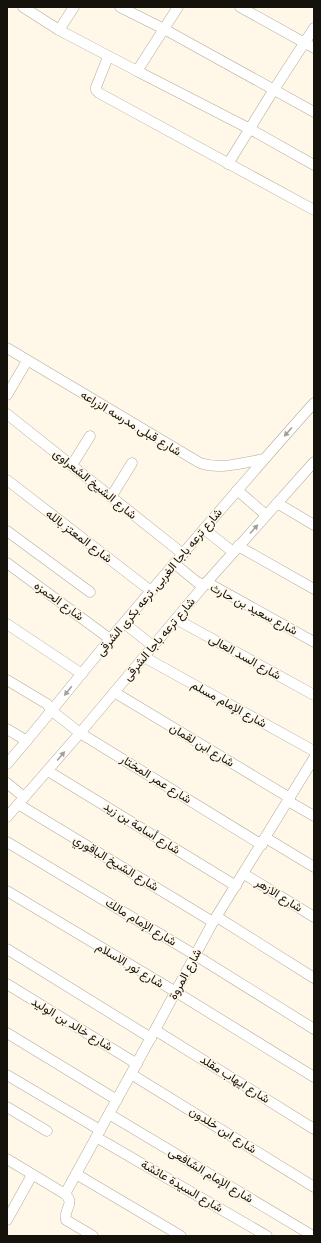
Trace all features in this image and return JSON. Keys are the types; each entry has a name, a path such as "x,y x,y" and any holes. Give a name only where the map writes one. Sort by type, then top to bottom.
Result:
{"street":[{"path":"23,7 59,30 108,57 250,129 314,165"},
{"path":"59,30 74,7"},
{"path":"120,7 164,29 273,91 314,112"},
{"path":"137,71 178,7"},
{"path":"240,7 314,48"},
{"path":"228,164 314,28"},
{"path":"108,57 96,87 96,90 99,93 314,210"},
{"name":"شارع قبلى مدرسه الزراعه","path":"7,348 200,463 218,467 264,459"},
{"path":"7,395 27,361"},
{"name":"شارع ترعه باجا الغربى, ترعه بكرى الشرقى","path":"7,764 110,639 237,490 314,403"},
{"name":"شارع الشيخ الشعراوى","path":"7,414 183,554"},
{"path":"72,465 90,436"},
{"name":"شارع ترعه باجا الشرقى","path":"7,817 48,771 206,583 314,462"},
{"path":"111,497 132,463"},
{"name":"شارع المعتز بالله","path":"7,480 151,591"},
{"path":"237,490 266,515"},
{"path":"277,503 314,525"},
{"path":"204,529 236,549 314,589"},
{"path":"7,532 90,592"},
{"name":"شارع الحمزه","path":"7,563 110,639"},
{"name":"شارع سعيد بن حارث","path":"175,564 197,582 214,586 314,642"},
{"name":"شارع السد العالى","path":"176,619 314,695"},
{"path":"124,623 153,646"},
{"path":"7,624 82,674"},
{"name":"شارع الإمام مسلم","path":"144,657 314,751"},
{"name":"شارع عمر المختار","path":"7,680 47,704 52,710 80,733 264,842 314,867"},
{"name":"شارع ابن لقمان","path":"114,692 314,816"},
{"path":"7,730 27,741"},
{"name":"شارع المروة","path":"65,1194 215,919 313,762"},
{"name":"شارع أسامة بن زيد","path":"48,771 236,886"},
{"name":"شارع الشيخ الباقوري","path":"7,783 21,801 314,978"},
{"name":"شارع الإمام مالك","path":"7,842 195,955 314,1029"},
{"name":"شارع الازهر","path":"244,874 314,917"},
{"name":"شارع نور الاسلام","path":"7,891 176,992 314,1078"},
{"name":"شارع ايهاب مقلد","path":"7,949 314,1129"},
{"name":"شارع خالد بن الوليد","path":"7,984 137,1064"},
{"path":"7,1033 117,1100"},
{"name":"شارع ابن خلدون","path":"131,1074 314,1187"},
{"name":"شارع السيدة عائشة","path":"7,1075 98,1134 268,1236"},
{"path":"7,1107 47,1131"},
{"name":"شارع الإمام الشافعى","path":"109,1114 312,1236"},
{"path":"7,1159 65,1194 70,1204 65,1217 66,1220 92,1236"},
{"path":"76,1174 181,1236"},
{"path":"7,1220 32,1175"}]}
